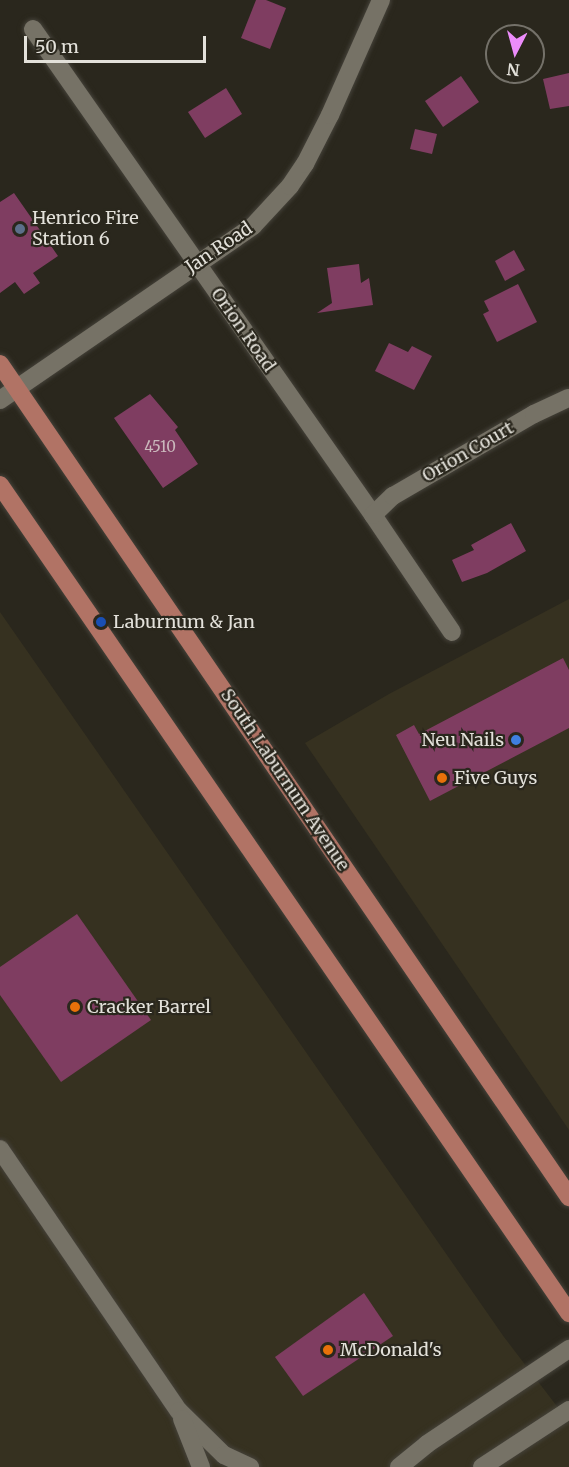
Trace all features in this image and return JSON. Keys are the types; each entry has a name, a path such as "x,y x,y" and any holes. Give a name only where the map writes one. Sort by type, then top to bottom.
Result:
{"main road":[{"name":"South Laburnum Avenue","path":"0,364 569,1197"},
{"path":"0,485 569,1312"}],"street":[{"name":"Jan Road","path":"0,400 196,263 253,226 290,186 330,115 381,0"},
{"name":"Orion Road","path":"33,29 373,515 452,632"},
{"name":"Orion Court","path":"373,515 393,496 534,414 569,398"},
{"path":"0,1149 179,1411 224,1455 250,1467"},
{"path":"399,1467 427,1444 569,1349"},
{"path":"482,1467 569,1410"},
{"path":"179,1411 201,1467"}],"shaded area":[{"path":"569,599 569,1130 305,743 389,694"},
{"path":"0,612 504,1337 569,1422 569,1467 0,1467"}],"building":[{"path":"256,0 266,0 286,8 270,49 241,38"},
{"path":"569,73 569,106 550,109 545,79"},
{"path":"461,76 479,102 443,127 425,101"},
{"path":"226,88 242,114 205,138 188,112"},
{"path":"415,129 437,134 432,154 410,149"},
{"name":"Henrico Fire Station 6","path":"14,193 58,256 33,273 40,283 24,294 15,282 0,293 0,202"},
{"path":"514,250 525,270 505,281 495,261"},
{"path":"359,264 361,283 369,278 373,305 317,313 332,303 327,268"},
{"path":"518,284 537,322 497,342 483,314 489,311 484,301"},
{"path":"389,343 408,352 412,346 432,356 414,390 375,371"},
{"path":"150,394 178,427 175,430 198,464 163,488 114,418"},
{"path":"511,523 526,551 487,573 462,582 452,560 474,550 471,545"},
{"path":"563,658 569,670 569,728 430,801 396,735 414,725 419,734"},
{"name":"Cracker Barrel","path":"77,914 151,1020 61,1082 0,995 0,967"},
{"name":"McDonald's","path":"364,1293 393,1336 303,1396 275,1357"}],"place":[{"name":"Henrico Fire Station 6","path":"20,229"},
{"name":"Laburnum & Jan","path":"101,622"},
{"name":"Neu Nails","path":"516,740"},
{"name":"Five Guys","path":"442,778"},
{"name":"Cracker Barrel","path":"75,1007"},
{"name":"McDonald's","path":"328,1350"}]}
